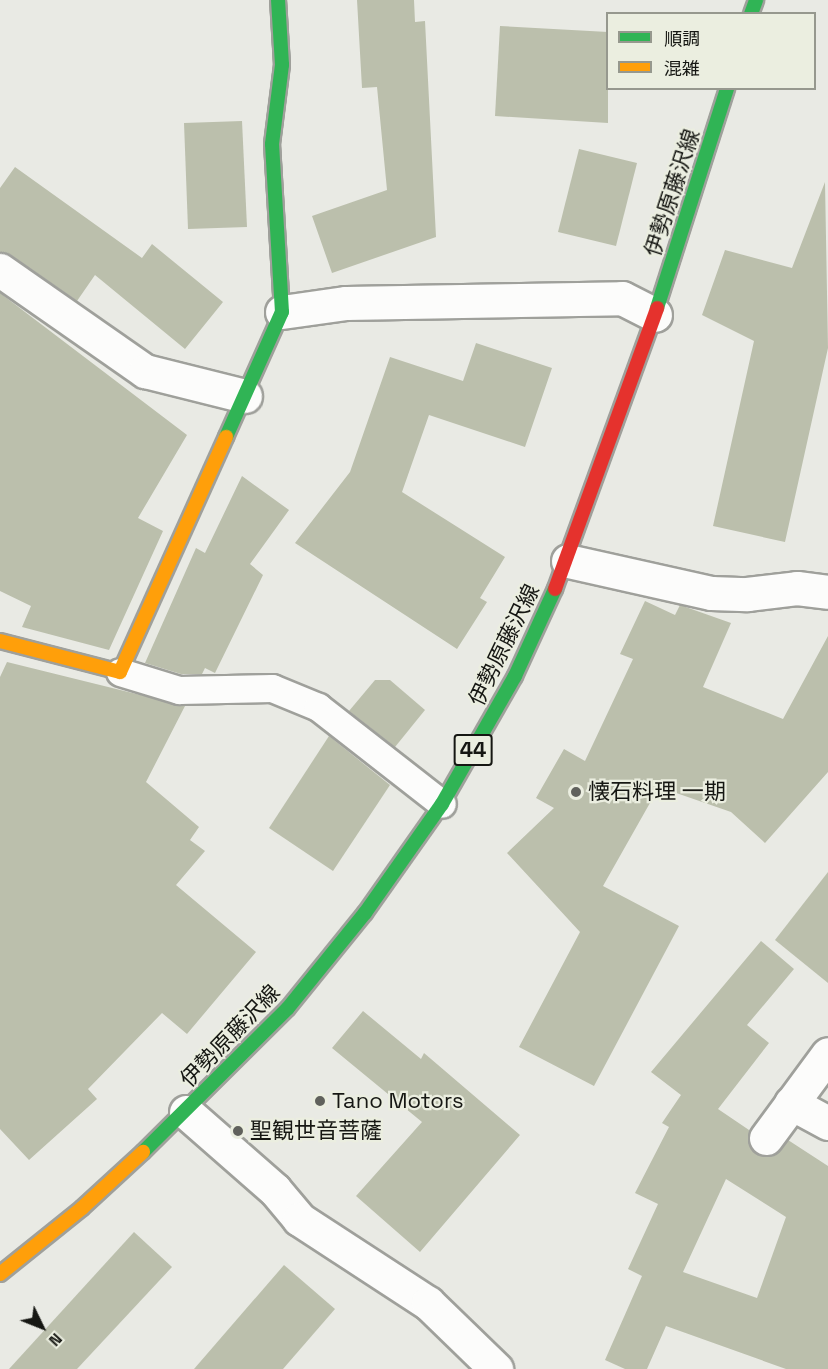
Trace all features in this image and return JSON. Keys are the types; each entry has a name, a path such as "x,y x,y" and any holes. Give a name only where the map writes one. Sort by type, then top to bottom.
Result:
{"main road":[{"path":"0,641 120,672 282,312 272,144 282,65 278,0"},
{"name":"伊勢原藤沢線","path":"0,1274 82,1208 186,1112 288,1008 365,913 442,804 514,676 568,561 655,315 726,90"}],"street":[{"path":"0,270 145,371 245,396"},
{"path":"282,312 346,303 622,298 655,315"},
{"path":"568,561 711,593 747,594 796,588 828,592"},
{"path":"766,1138 828,1054"},
{"path":"791,1103 828,1123"},
{"path":"186,1112 275,1190 299,1219 428,1303 496,1369"}],"lane":[{"path":"120,672 179,690 273,688 318,706 442,804"}],"building":[{"path":"357,0 414,0 415,22 425,21 436,237 332,273 312,216 387,190 377,87 362,88"},
{"path":"500,26 606,32 608,123 495,116"},
{"path":"242,121 247,227 188,229 184,123"},
{"path":"579,149 637,163 616,246 558,232"},
{"path":"15,167 142,258 152,244 223,302 185,349 95,275 77,301 11,255 0,252 0,188"},
{"path":"825,182 828,348 785,542 713,526 754,341 702,315 725,250 792,268"},
{"path":"0,293 187,435 138,518 163,531 109,650 22,627 31,606 0,591"},
{"path":"476,343 552,368 525,447 429,415 402,492 505,557 480,598 487,602 457,649 295,543 350,472 390,357 463,381"},
{"path":"242,476 289,510 250,564 263,575 215,673 205,668 202,674 181,674 145,663 196,548 205,553"},
{"path":"645,601 675,615 680,605 731,623 703,687 783,719 828,636 828,772 765,843 731,812 659,787 603,886 679,926 594,1086 519,1047 580,932 507,853 554,808 536,798 564,749 585,761 633,659 620,654"},
{"path":"7,662 185,706 146,782 199,827 190,840 205,851 176,885 256,952 187,1034 162,1013 88,1089 97,1099 29,1160 0,1129 0,677"},
{"path":"375,680 390,680 425,710 395,747 349,711"},
{"path":"329,736 390,785 333,871 269,828"},
{"path":"828,872 828,983 775,940"},
{"path":"761,941 794,969 747,1025 769,1043 718,1109 749,1130 749,1145 755,1153 773,1155 788,1140 828,1166 828,1369 786,1369 666,1326 647,1369 625,1369 605,1360 642,1276 628,1269 658,1204 635,1193 669,1127 662,1123 681,1095 651,1072","holes":["726,1179 786,1217 757,1298 683,1272"]},
{"path":"363,1011 421,1059 424,1053 520,1135 420,1252 356,1196 422,1122 332,1048"},
{"path":"134,1232 172,1267 77,1369 9,1369"},
{"path":"284,1265 335,1309 283,1369 194,1369"}],"traffic: fast":[{"path":"226,437 282,312 272,144 282,65 278,0"},
{"path":"752,12 756,0"},
{"path":"657,308 726,90"},
{"path":"143,1152 288,1008 365,913 442,804 515,676 555,589"}],"traffic: slow":[{"path":"0,641 120,672 226,437"},
{"path":"0,1274 82,1208 143,1152"}],"traffic: jam":[{"path":"555,589 657,308"}],"place":[{"name":"懐石料理 一期","path":"576,792"},
{"name":"Tano Motors","path":"320,1101"},
{"name":"聖観世音菩薩","path":"238,1131"}]}
